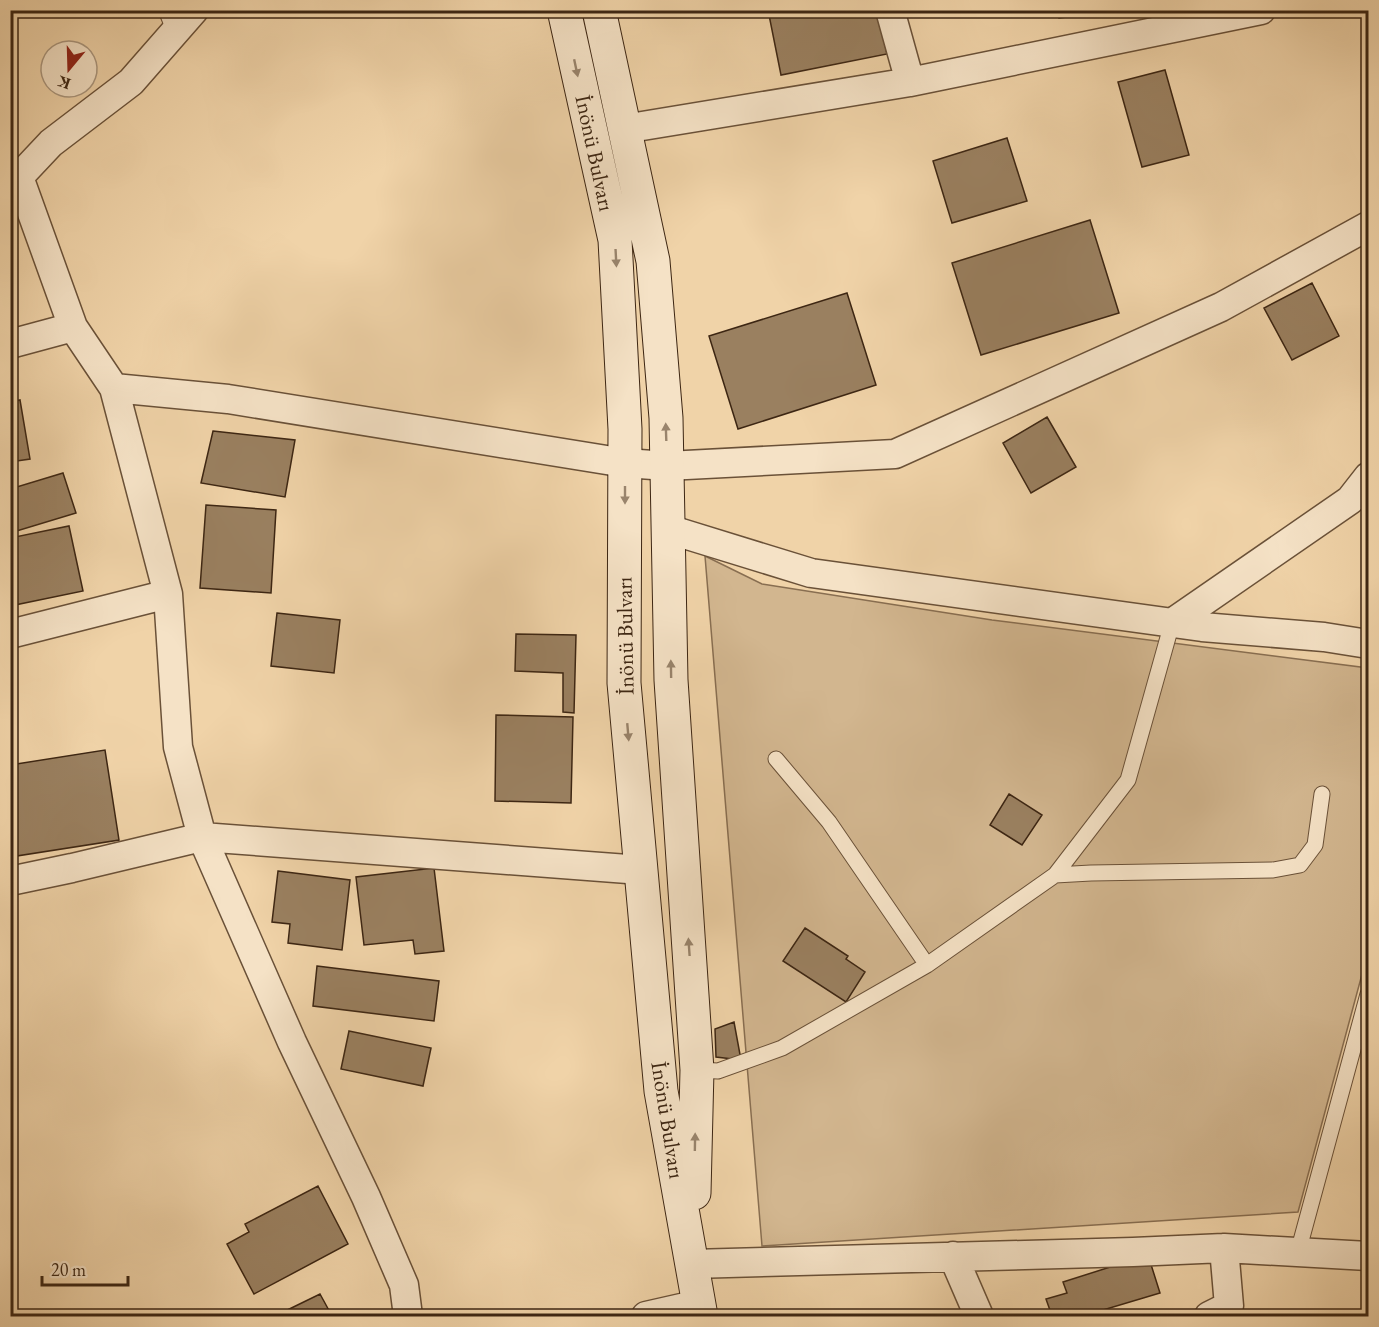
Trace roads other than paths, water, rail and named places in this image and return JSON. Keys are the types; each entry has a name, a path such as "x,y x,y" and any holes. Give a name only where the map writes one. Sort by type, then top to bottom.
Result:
{"main road":[{"name":"İnönü Bulvarı","path":"564,10 615,240 626,429 624,683 661,1091 700,1310"},
{"name":"İnönü Bulvarı","path":"599,10 653,261 666,418 671,680 697,1070 692,1264"}],"street":[{"path":"194,10 171,21 131,82 51,143 15,175 73,327 114,388 168,594 178,747 202,837 292,1042 366,1197 404,1285 408,1317"},
{"path":"890,10 910,82"},
{"path":"624,129 910,82 1261,10"},
{"path":"114,388 228,399 625,462 667,466 895,454 1221,307 1368,226"},
{"path":"10,344 73,327"},
{"path":"1172,623 1350,500 1368,477"},
{"path":"668,529 811,573 1202,627 1324,637 1368,644"},
{"path":"10,634 168,594"},
{"path":"10,881 202,837 641,870"},
{"path":"692,1264 1224,1248 1368,1256"},
{"path":"1209,1317 1229,1306 1224,1248"},
{"path":"952,1257 979,1317"},
{"path":"646,1317 700,1310"}],"lane":[{"path":"697,1070 718,1071 782,1048 927,965 1055,874 1128,780 1172,623"},
{"path":"776,759 829,822 927,965"},
{"path":"1055,874 1273,870 1300,865 1316,845 1322,794"},
{"path":"1298,1252 1368,994"}]}
